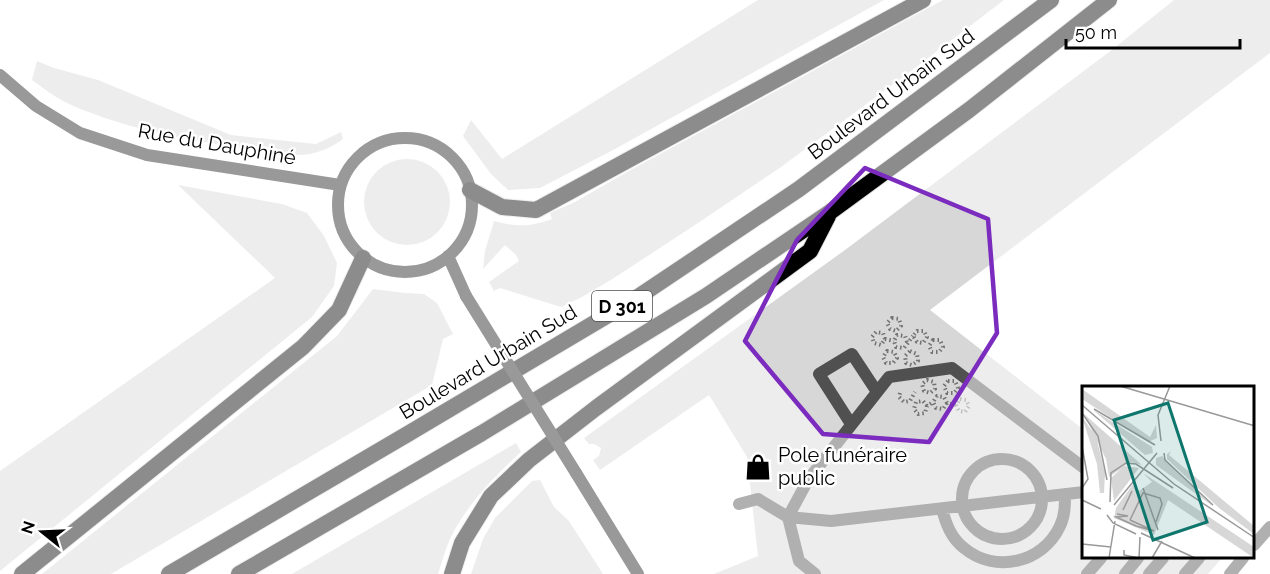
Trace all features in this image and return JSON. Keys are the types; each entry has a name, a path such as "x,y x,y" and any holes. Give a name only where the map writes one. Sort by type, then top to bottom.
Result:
{"highway":[{"path":"470,190 502,207 536,210 922,0"},
{"name":"Boulevard Urbain Sud","path":"169,574 635,298 799,189 1051,0"},
{"name":"D 301","path":"239,574 472,439 696,302 830,212 969,110 1109,0"},
{"path":"452,574 462,543 491,496 522,467 596,408 810,251 830,212"},
{"path":"22,574 303,347 339,310 363,258"}],"main road":[{"name":"Rue du Dauphiné","path":"0,75 36,106 81,133 147,155 340,185"},
{"path":"408,138 429,142 448,153 462,170 470,190 472,208 468,226 460,243 448,256 428,268 405,272 383,268 363,258 349,243 340,225 338,205 340,185 350,166 366,150 385,140 408,138"},
{"path":"448,256 466,296 638,574"}],"street":[{"path":"851,424 819,374 852,354 876,392"},
{"path":"815,574 800,561 788,517 808,480 889,377 952,368 1082,466"},
{"path":"992,459 1012,459 1022,463 1030,470 1040,487 1041,509 1036,521 1029,530 1019,536 995,539 984,534 974,527 964,506 962,496 968,477 975,469 992,459"},
{"path":"739,504 758,499 788,517 831,521 1082,492"},
{"path":"942,509 945,523 962,548 974,556 1003,563 1032,556 1054,537 1063,517 1065,494"},
{"path":"1255,544 1270,527"},
{"path":"1087,574 1100,559"},
{"path":"1125,574 1137,559"},
{"path":"1149,574 1162,559"},
{"path":"1185,574 1198,559"},
{"path":"1230,574 1242,559"}],"path":[{"path":"908,342 905,336 897,333 890,329 887,323 892,318 899,319 901,326 897,333 894,341 895,349 904,348 910,351"},
{"path":"885,339 881,345 874,343 872,337 876,332 883,333 890,329"},
{"path":"883,333 885,339"},
{"path":"904,348 913,336"},
{"path":"885,339 894,341"},
{"path":"908,389 913,394 910,401"},
{"path":"901,390 899,397 904,402 923,401 927,406"},
{"path":"930,393 937,396 945,395 947,403 943,409 936,408 933,402"},
{"path":"916,402 914,409 918,414 925,413 927,406 937,396"},
{"path":"947,403 956,405"}],"highlighted area":[{"path":"865,168 988,219 997,333 929,442 823,434 745,341 797,240"}],"shaded area":[{"path":"758,0 884,0 540,188 508,190 491,174 463,136 471,120 502,159"},
{"path":"943,0 1004,0 781,167 582,297 561,307 500,288 494,291 489,282 519,261 505,245 483,269 485,251 494,221 523,225 537,224 552,219 550,213 575,202"},
{"path":"1174,0 1270,0 1270,53 930,310 1082,428 1082,559 1221,559 1208,574 714,574 758,556 747,457 709,395 600,470 593,460 599,456 601,448 589,444 584,438 845,250 1113,49"},
{"path":"37,61 98,80 231,135 316,144 341,132 343,139 319,152 294,155 270,153 152,131 106,118 59,99 32,80"},
{"path":"407,159 423,163 437,172 446,186 450,202 446,218 437,232 423,241 407,245 391,241 377,232 368,218 364,202 368,186 377,172 391,163"},
{"path":"178,185 282,204 307,213 324,236 337,263 334,286 312,317 0,571 0,471 275,278"},
{"path":"373,289 424,294 437,303 453,334 443,339 432,385 111,574 42,574 337,336"},
{"path":"516,443 521,452 491,481 464,514 450,539 438,574 292,574"},
{"path":"540,480 554,507 569,521 603,574 471,574 483,539 495,518 532,481"}],"place":[{"name":"Pole funéraire public","path":"758,467"}]}
